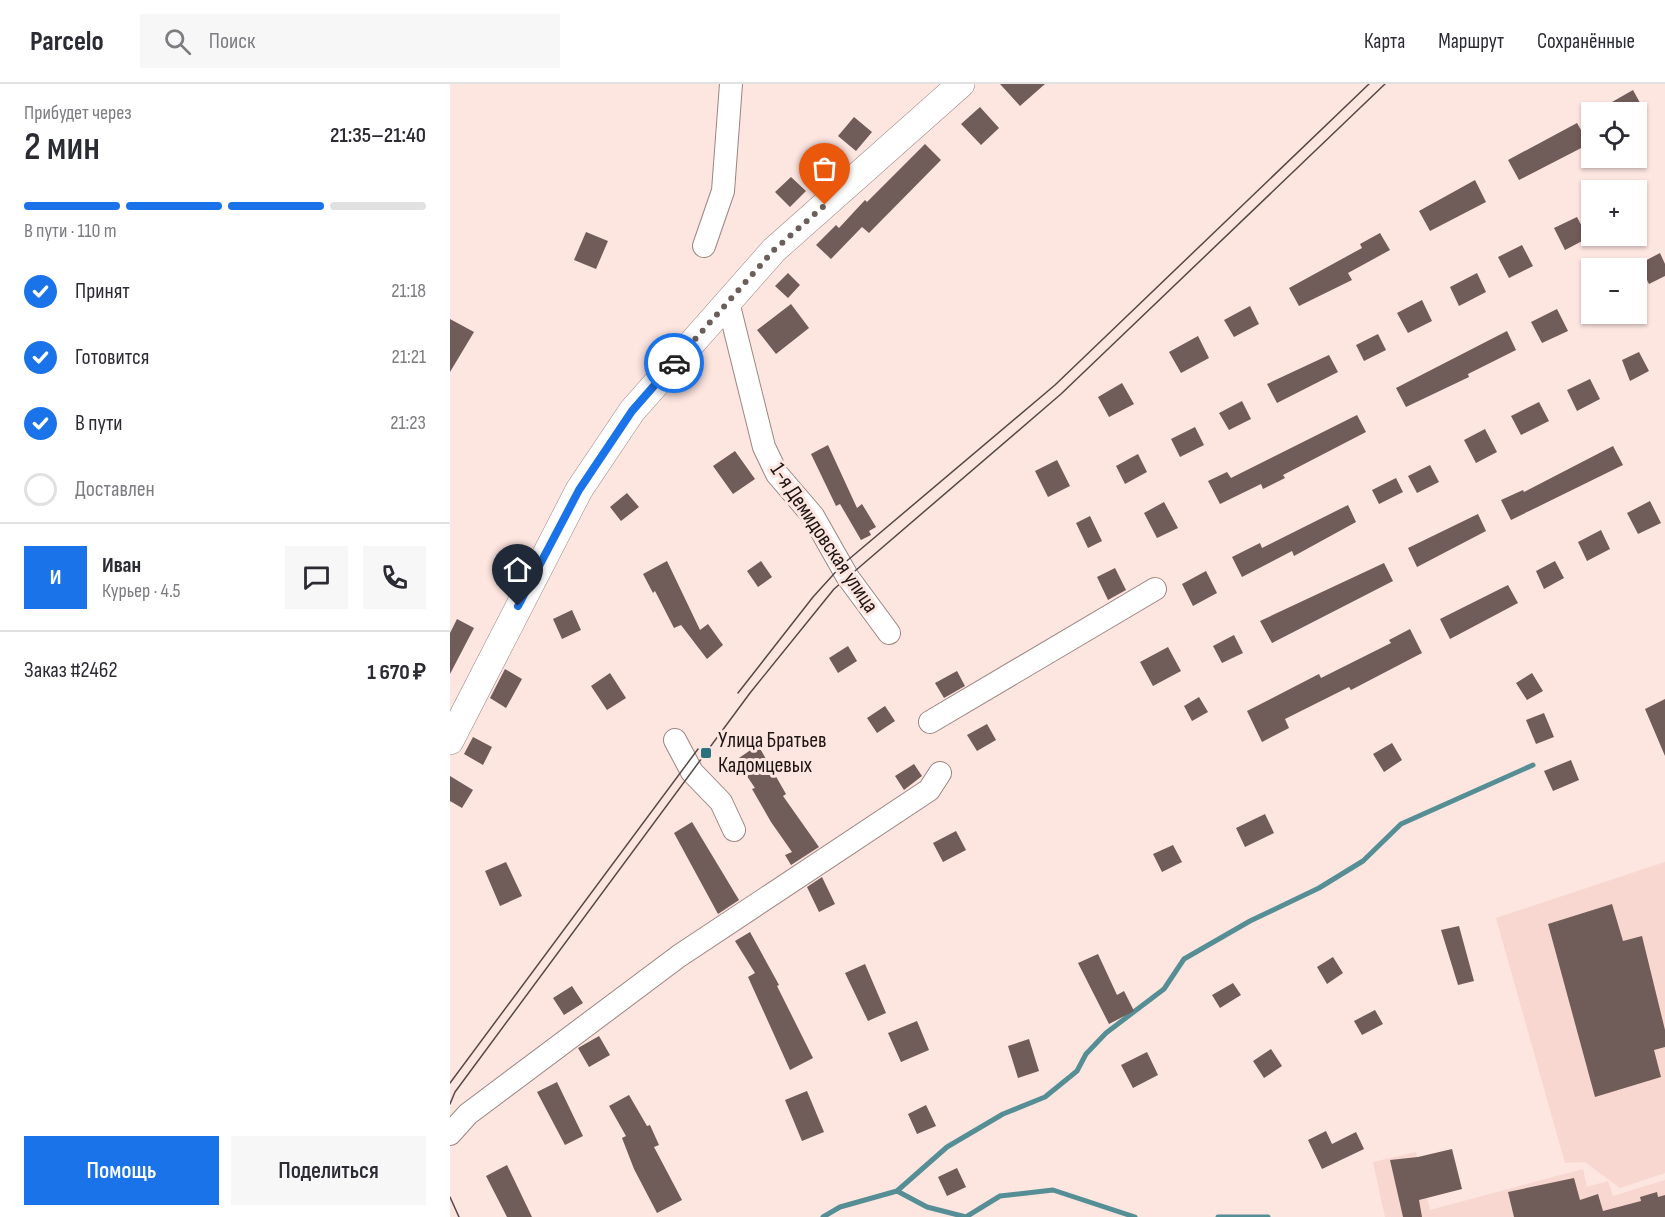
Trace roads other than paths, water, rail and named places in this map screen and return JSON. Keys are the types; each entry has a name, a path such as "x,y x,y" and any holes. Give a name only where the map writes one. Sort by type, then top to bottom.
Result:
{"main road":[{"path":"450,741 579,490 632,411 774,250 960,84"}],"street":[{"path":"704,246 723,191 731,84"},
{"name":"1-я Демидовская улица","path":"728,302 764,447 777,474 813,516 847,576 889,633"},
{"path":"930,722 1155,589"},
{"path":"675,740 692,772 721,801 734,830"},
{"path":"450,1134 468,1114 679,956 928,790 940,773"}],"waterway":[{"path":"823,1217 840,1207 897,1191 947,1147 1003,1114 1045,1097 1077,1071 1086,1054 1106,1033 1164,989 1184,959 1250,921 1319,888 1363,861 1401,824 1533,765"},
{"path":"897,1191 927,1207 966,1217 1000,1196 1053,1190 1135,1217"},
{"path":"1218,1217 1268,1217"}],"tram line":[{"path":"738,693 813,597 842,565 1055,385 1369,84"},
{"path":"450,1104 455,1092 750,693 834,589 1061,394 1385,84"},
{"path":"450,1083 698,749"},
{"path":"450,1197 459,1217"}],"place":[{"name":"Улица Братьев Кадомцевых","path":"706,753"}]}
